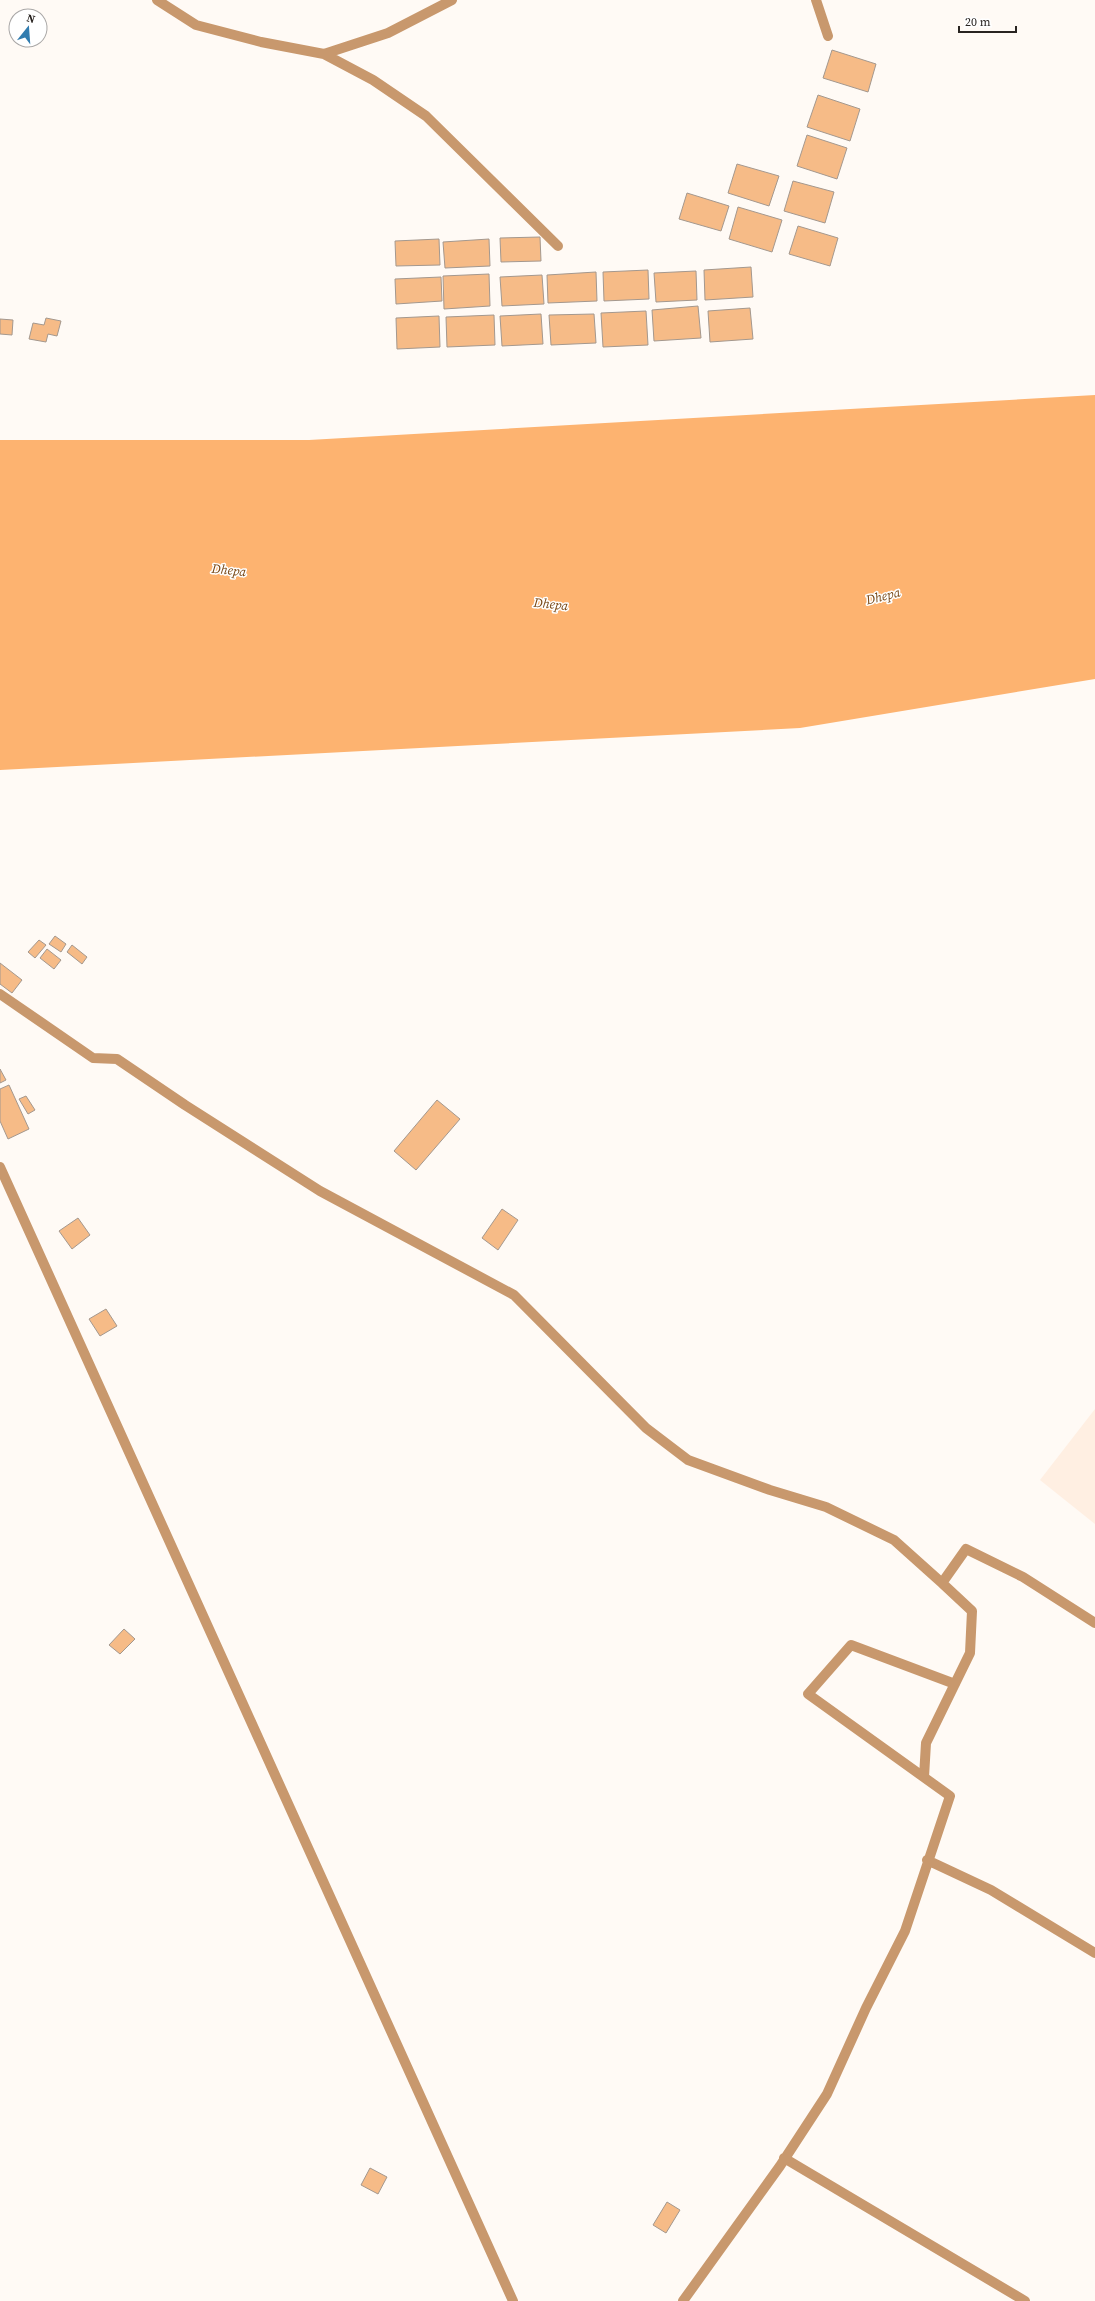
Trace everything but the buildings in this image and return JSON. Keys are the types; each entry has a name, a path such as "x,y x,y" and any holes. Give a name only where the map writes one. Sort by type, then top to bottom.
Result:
{"street":[{"path":"157,0 196,25 261,42 324,54 372,80 426,116 558,246"},
{"path":"324,54 388,33 452,0"},
{"path":"816,0 828,36"},
{"path":"0,994 93,1058 117,1059 185,1106 320,1191 514,1295 646,1428 688,1460 770,1490 826,1507 894,1540 972,1611 970,1653 926,1743 924,1776"},
{"path":"0,1167 513,2301"},
{"path":"942,1583 966,1549 1023,1577 1095,1624"},
{"path":"683,2301 784,2158 827,2094 866,2008 905,1931 950,1796 808,1694 851,1645 955,1684"},
{"path":"928,1860 991,1890 1095,1953"},
{"path":"784,2158 1025,2301"}],"shaded area":[{"path":"1095,1409 1095,1524 1040,1480"}],"water":[{"name":"Dhepa","path":"1095,395 1095,679 800,728 0,770 0,440 309,440"}]}
